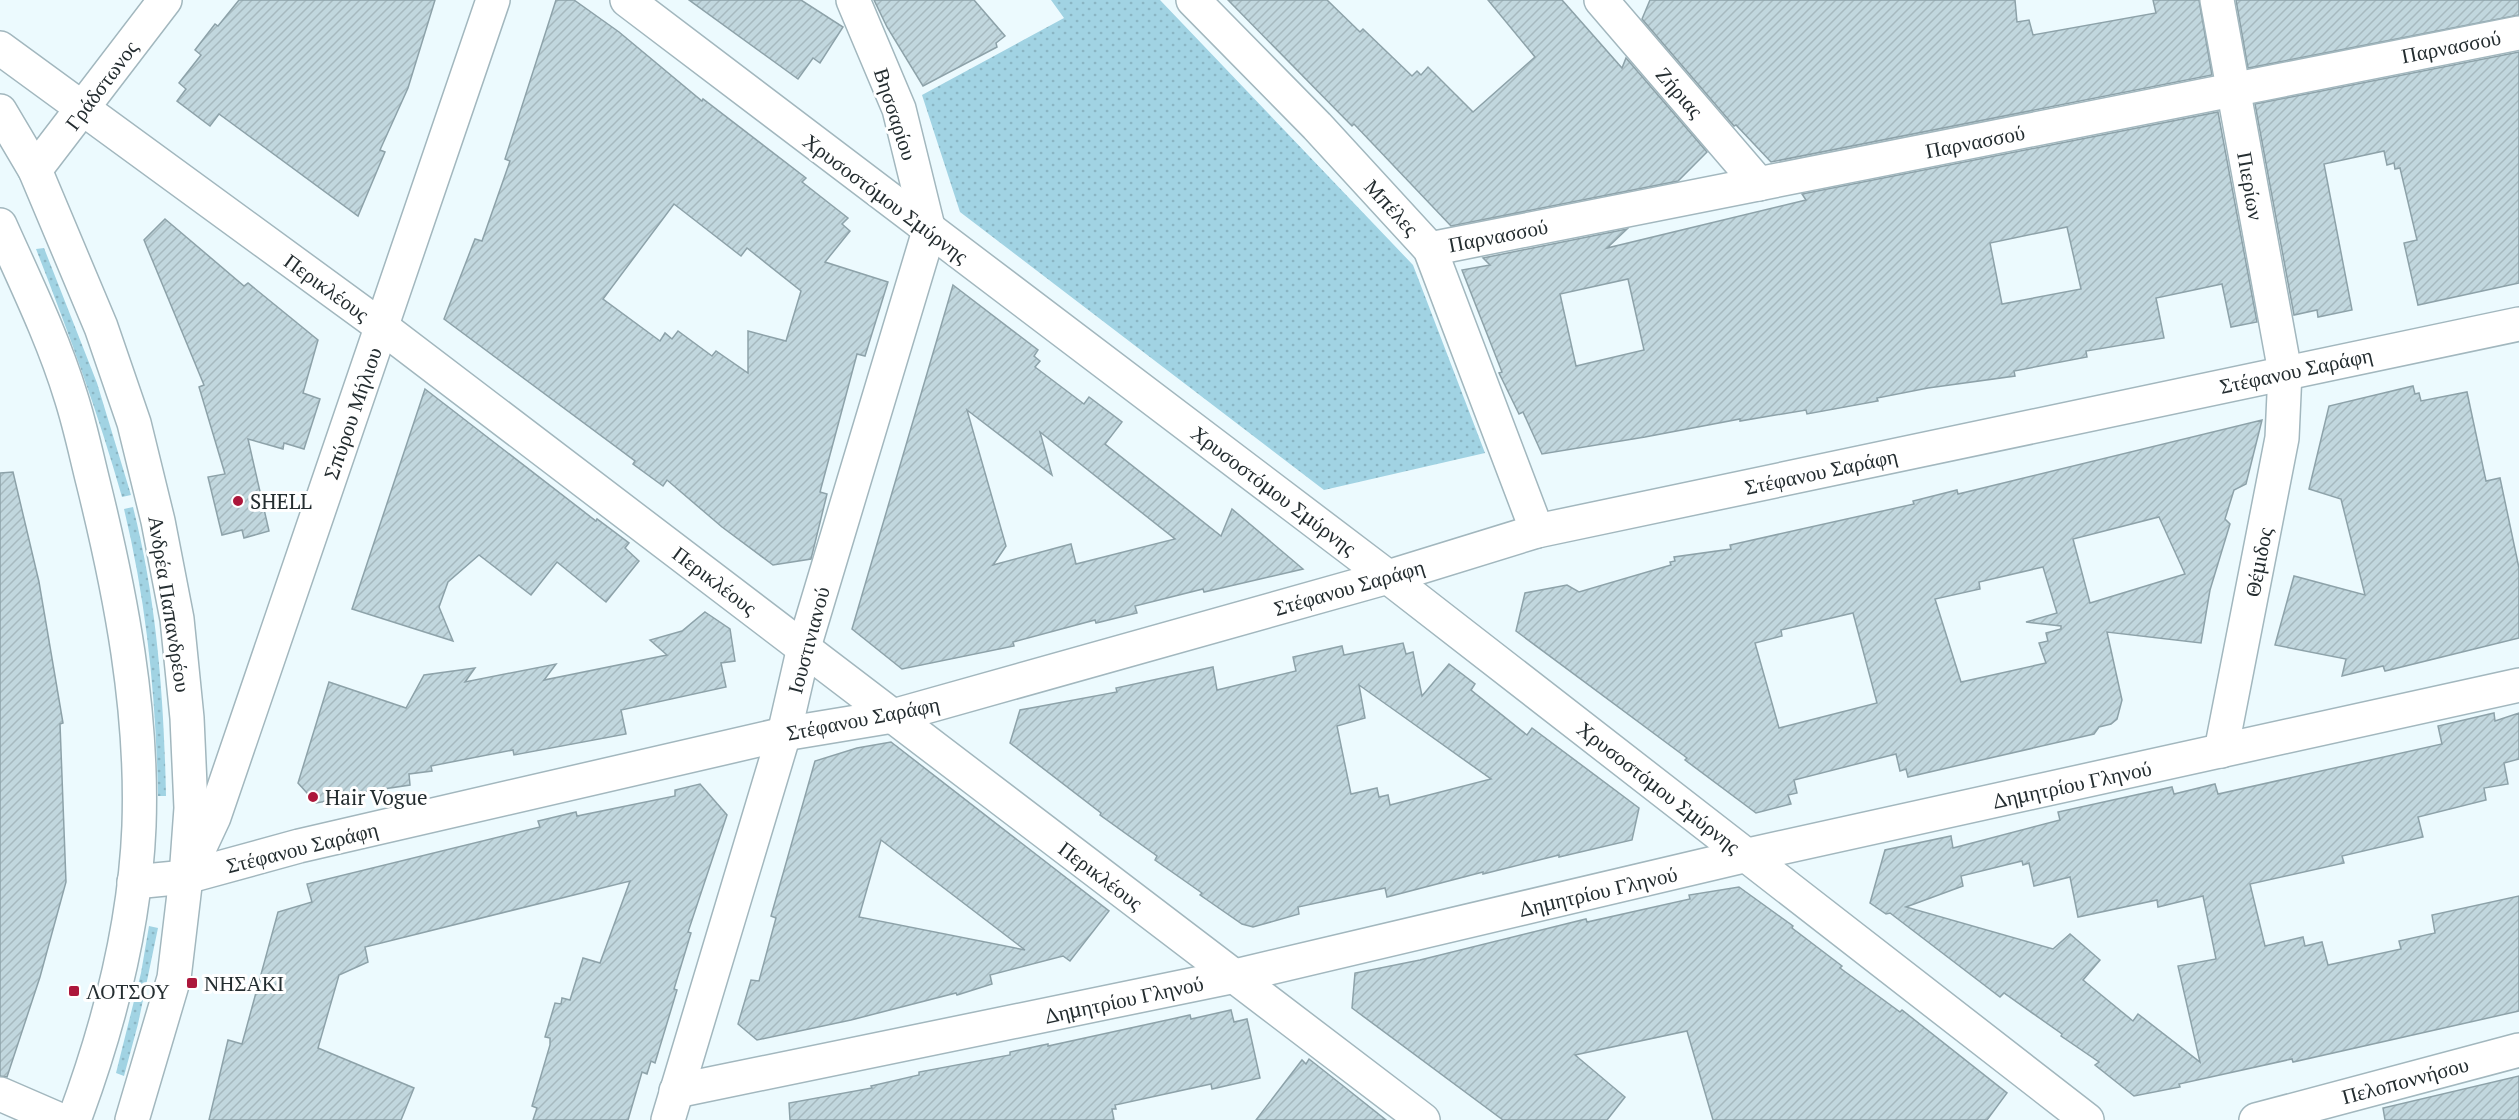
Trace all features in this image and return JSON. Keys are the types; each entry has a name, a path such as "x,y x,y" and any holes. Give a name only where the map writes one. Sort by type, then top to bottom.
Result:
{"street":[{"name":"Γράδστωνος","path":"35,170 165,0"},
{"name":"Σπύρου Μήλιου","path":"186,877 214,817 494,0"},
{"name":"Χρυσοστόμου Σμύρνης","path":"627,0 1388,577 2086,1120"},
{"name":"Βησσαρίου","path":"853,0 899,109 929,231"},
{"name":"Μπέλες","path":"1193,0 1317,126 1430,249 1537,531"},
{"name":"Ζήριας","path":"1601,0 1759,184"},
{"name":"Πιερίων","path":"2217,0 2285,372"},
{"name":"Παρνασσού","path":"1430,249 2519,33"},
{"name":"Περικλέους","path":"0,48 382,327 1423,1120"},
{"name":"Ανδρέα Παπανδρέου","path":"0,111 35,170 104,337 134,423 158,521 177,619 187,718 191,808 186,877 174,978 132,1120"},
{"path":"0,225 33,297 71,396 117,576 132,673 139,826 134,882 123,954 112,998 90,1077 74,1120"},
{"name":"Ιουστινιανού","path":"672,1106 784,734 804,647 929,231"},
{"name":"Στέφανου Σαράφη","path":"186,877 299,846 784,734 894,716 1388,577 1537,531 2519,324"},
{"name":"Θέμιδος","path":"2221,751 2282,438 2285,372"},
{"name":"Δημητρίου Γληνού","path":"672,1106 1748,855 2519,685"},
{"path":"134,882 186,877"},
{"name":"Πελοποννήσου","path":"2256,1120 2519,1050"},
{"path":"0,1094 60,1120"}],"shaded area":[{"path":"1051,0 1160,0 1413,265 1485,453 1324,490 960,212 922,95 1064,18"},
{"path":"44,248 97,383 131,495 122,497 82,372 36,249"},
{"path":"133,507 148,578 158,650 166,796 158,796 149,652 139,580 124,509"},
{"path":"149,926 158,928 138,1024 124,1076 116,1073 141,973"}],"building":[{"path":"239,0 435,0 408,88 380,150 385,152 358,216 219,114 210,126 177,101 186,89 179,83 201,55 195,50 215,24 218,26"},
{"path":"556,0 574,0 619,32 702,101 703,99 806,178 802,182 848,218 842,224 850,231 825,262 888,282 865,356 857,354 820,492 827,494 811,559 773,565 722,527 667,480 663,486 633,464 635,461 444,319 475,239 482,241 510,161 505,159","holes":["674,204 741,256 747,248 801,291 786,341 748,331 748,373 716,351 712,356 678,331 672,339 665,333 660,341 603,299"]},
{"path":"689,0 801,0 843,27 820,63 813,58 798,79"},
{"path":"874,0 974,0 1005,36 996,43 997,47 923,86 887,27"},
{"path":"1228,0 1327,0 1360,32 1363,29 1412,76 1417,71 1421,75 1428,67 1473,112 1535,57 1488,0 1562,0 1622,68 1626,58 1707,152 1678,181 1451,226 1354,124 1352,126"},
{"path":"1650,0 2015,0 2017,22 2029,20 2033,35 2156,13 2153,0 2199,0 2212,75 1771,162 1736,125 1734,126 1642,19"},
{"path":"2236,0 2519,0 2519,15 2248,68"},
{"path":"2519,52 2519,283 2418,305 2404,243 2417,240 2400,168 2395,169 2394,163 2387,165 2384,151 2324,164 2352,310 2318,317 2317,310 2294,315 2255,104"},
{"path":"2218,112 2257,322 2231,327 2222,284 2156,298 2164,338 2086,351 2087,357 2014,371 2015,376 1928,388 1877,398 1878,401 1807,414 1806,410 1740,421 1740,419 1542,454 1523,412 1519,414 1499,373 1502,372 1462,270 1490,265 1483,258 1627,229 1607,248 1806,200 1802,194","holes":["2067,227 2081,289 2002,304 1990,243","1628,279 1644,350 1576,366 1560,294"]},
{"path":"165,219 244,286 248,283 318,340 303,393 320,399 304,449 284,443 283,449 248,439 269,531 244,538 242,530 222,535 208,477 225,474 199,387 204,385 144,240"},
{"path":"953,285 1038,350 1034,356 1040,361 1035,367 1084,404 1089,397 1122,422 1105,444 1221,536 1232,509 1303,569 1204,592 1203,589 1135,606 1137,613 1096,623 1095,620 1013,642 1014,646 902,669 852,629","holes":["967,410 1052,475 1040,432 1175,539 1076,564 1071,544 993,565 1006,546"]},
{"path":"2413,386 2415,394 2419,393 2421,401 2467,392 2486,481 2500,478 2519,568 2519,638 2385,671 2383,666 2342,676 2346,659 2275,645 2294,576 2365,595 2341,499 2309,489 2329,406"},
{"path":"425,389 596,521 597,519 629,543 625,548 639,561 606,602 557,562 531,595 479,555 448,582 439,607 453,641 352,609"},
{"path":"2262,420 2246,484 2234,490 2225,519 2230,524 2210,590 2201,643 2107,632 2122,700 2117,719 2111,724 2099,727 2094,734 1908,777 1906,769 1900,771 1896,754 1794,780 1797,793 1788,795 1791,804 1756,813 1685,760 1687,758 1516,631 1525,593 1567,585 1579,592 1671,565 1670,562 1675,561 1674,557 1731,549 1730,545 1914,504 1913,501 1957,490 1958,494","holes":["2159,517 2185,574 2090,603 2073,539","2043,567 2057,613 2026,622 2061,626 2061,629 2046,633 2048,641 2039,643 2046,663 1961,682 1935,599 1980,589 1979,582","1853,613 1877,703 1779,728 1755,643 1782,636 1781,630"]},
{"path":"13,472 39,582 63,723 60,724 66,882 40,977 7,1077 0,1076 0,473"},
{"path":"705,612 730,629 735,661 721,663 726,687 621,710 626,734 514,755 513,750 431,766 432,771 409,774 410,785 363,792 362,795 316,803 298,783 329,682 406,708 424,675 475,668 465,682 556,664 544,680 667,655 650,640 682,631"},
{"path":"1403,643 1406,654 1413,652 1422,696 1449,664 1475,684 1471,690 1527,735 1532,728 1639,808 1632,840 1483,874 1483,872 1387,897 1385,888 1298,907 1299,914 1253,927 1242,924 1200,895 1202,893 1155,860 1157,856 1100,815 1101,813 1010,743 1020,710 1117,692 1116,688 1213,667 1217,690 1296,671 1293,657 1342,646 1344,655","holes":["1359,685 1491,779 1390,805 1388,795 1379,797 1377,788 1351,794 1337,726 1365,718"]},
{"path":"2494,713 2495,721 2519,713 2519,759 2504,763 2508,784 2484,788 2486,800 2418,817 2423,837 2342,856 2344,863 2250,884 2265,946 2303,937 2305,946 2322,942 2328,965 2401,949 2399,941 2435,933 2432,915 2519,896 2519,1011 2293,1062 2292,1059 2134,1096 2095,1065 2099,1062 2061,1036 2062,1034 2004,993 2000,997 1890,913 1886,914 1870,903 1885,850 1951,836 1953,848 2060,820 2058,812 2172,787 2174,794 2215,784 2218,794 2442,744 2438,726","holes":["2022,861 2023,865 2029,863 2034,886 2070,877 2078,917 2157,900 2158,907 2203,896 2216,959 2178,966 2200,1062 2138,1014 2133,1021 2083,980 2100,960 2070,934 2053,949 1906,907 1963,886 1961,876"]},
{"path":"891,742 1109,911 1070,961 1063,956 990,975 992,984 957,995 956,993 851,1020 757,1040 738,1024 751,980 759,981 776,918 771,916 815,761 857,748","holes":["881,840 1025,950 859,917"]},
{"path":"700,784 727,815 688,932 691,933 674,989 677,990 655,1063 651,1061 647,1074 642,1072 628,1120 533,1120 537,1108 532,1106 550,1045 550,1038 545,1037 555,1003 561,1004 562,998 570,1000 583,958 600,963 630,881 365,947 368,962 339,975 318,1048 414,1088 401,1120 209,1120 228,1040 242,1044 278,912 312,902 307,884 540,827 538,821 576,812 577,816 675,796 675,790"},
{"path":"1739,887 1793,926 1792,928 1842,966 1840,968 1900,1012 1902,1010 2007,1093 1987,1120 1713,1120 1687,1031 1575,1055 1625,1097 1607,1120 1503,1120 1352,1008 1355,973 1420,960 1586,919 1587,922 1690,899 1689,895"},
{"path":"1231,1010 1234,1022 1247,1019 1260,1078 1212,1089 1211,1084 1115,1105 1116,1109 1112,1109 1114,1120 790,1120 789,1103 872,1088 871,1086 919,1075 919,1072 1010,1055 1010,1052 1048,1044 1048,1046 1190,1015 1191,1019"},
{"path":"1309,1059 1386,1120 1256,1120 1302,1060 1306,1064"},
{"path":"2519,1076 2519,1120 2385,1120 2383,1108"}],"place":[{"name":"SHELL","path":"238,501"},
{"name":"Hair Vogue","path":"313,797"},
{"name":"ΝΗΣΑΚΙ","path":"192,983"},
{"name":"ΛΟΤΣΟΥ","path":"74,991"}]}
